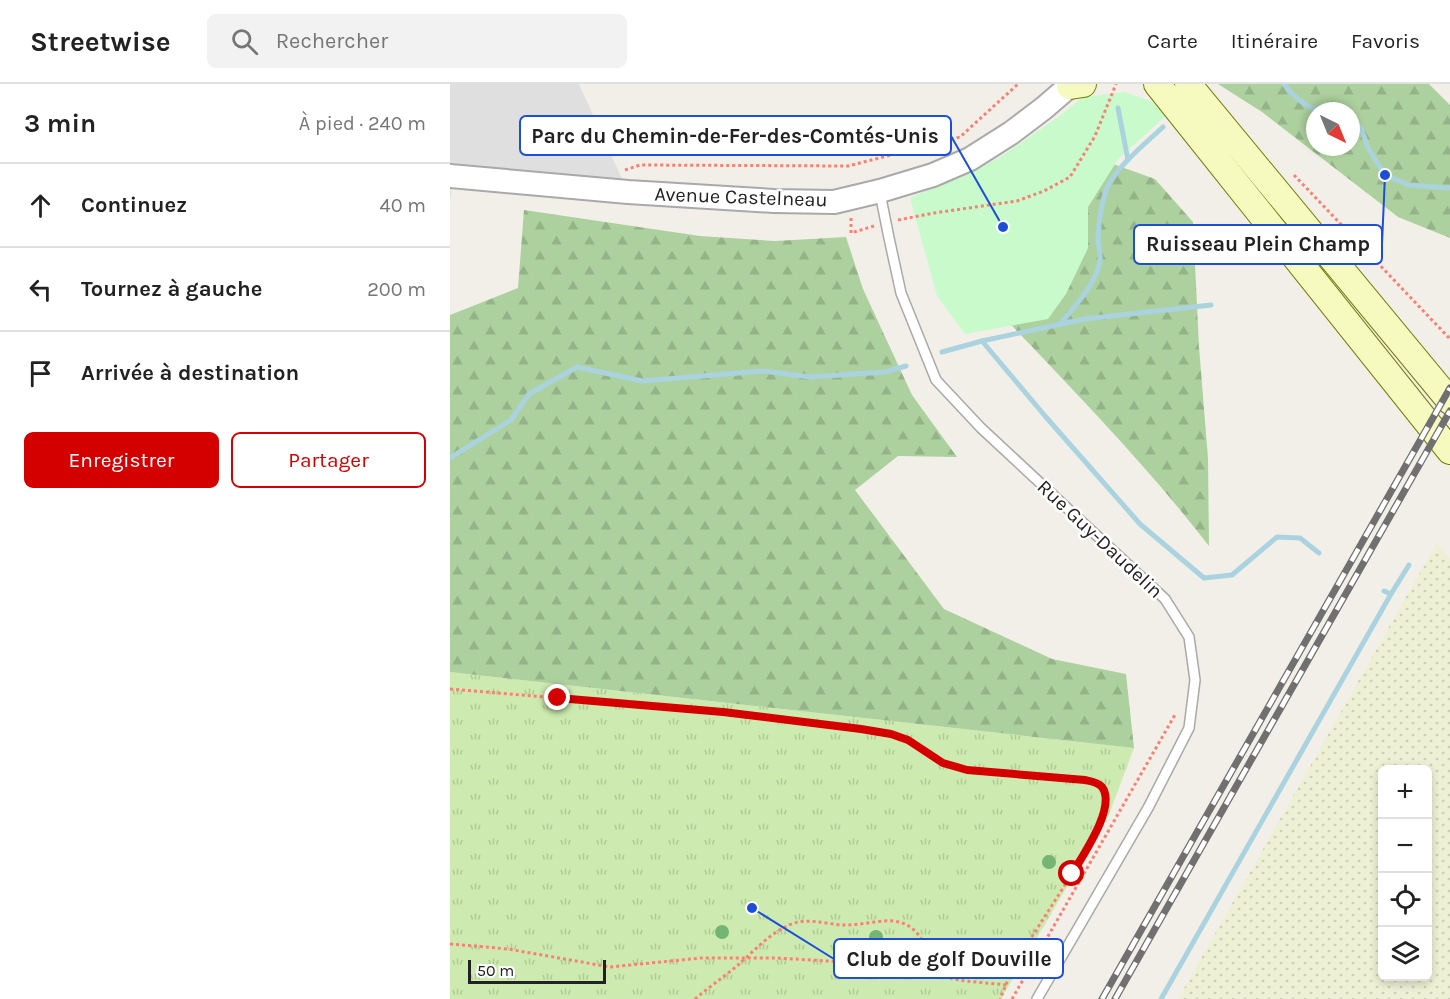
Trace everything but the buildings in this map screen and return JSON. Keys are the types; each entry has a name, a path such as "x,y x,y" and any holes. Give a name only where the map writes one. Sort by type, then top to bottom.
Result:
{"main road":[{"path":"1136,84 1172,89 1450,401"},
{"path":"1172,89 1450,451"}],"street":[{"name":"Avenue Castelneau","path":"450,176 628,192 774,201 834,202 933,175 970,159 1011,133 1075,85"}],"lane":[{"name":"Rue Guy-Daudelin","path":"880,191 901,294 936,380 981,428 1165,598 1189,637 1195,680 1189,728 1148,808 1037,999"}],"path":[{"path":"623,171 640,165 848,166 960,137 1018,84"},
{"path":"886,223 934,213 1017,201 1044,191 1070,177 1095,136 1116,84"},
{"path":"1294,175 1450,339"},
{"path":"450,689 723,712 861,729 891,734 908,740 943,763 967,770 1098,783 1103,787 1106,795 1106,808 1101,821 1072,874 1015,963 1000,999"},
{"path":"1012,999 1178,710"},
{"path":"695,999 770,937 801,921 842,925 896,920 905,923 913,928 926,946 930,957 926,970"},
{"path":"450,944 508,949 610,967 701,958 764,958 898,965 965,981 1006,985"}],"shaded area":[{"path":"450,84 579,84 628,192 453,176 450,202"}],"green space":[{"path":"1218,84 1429,84 1450,105 1450,238 1398,217 1319,156 1360,156 1360,102 1306,102 1306,146 1262,112"},
{"path":"1125,92 1150,101 1168,114 1119,158 1088,207 1088,248 1066,294 1048,319 965,334 937,296 910,198 999,158 1083,97"},
{"path":"1102,160 1155,179 1193,222 1199,347 1208,458 1209,546 1133,455 997,310"},
{"path":"524,210 700,236 775,241 846,237 863,289 912,395 957,457 898,456 855,490 944,609 1052,659 1126,674 1134,748 450,672 450,315 518,288"},
{"path":"1436,544 1450,558 1450,999 1178,999"},
{"path":"450,672 1134,748 1108,817 1001,999 450,999"}],"waterway":[{"path":"1284,84 1291,93 1306,104"},
{"path":"1118,108 1128,160"},
{"path":"1060,324 1084,295 1098,270 1101,213 1111,180 1132,156 1163,127"},
{"path":"1360,128 1368,148 1385,175 1409,185 1450,188"},
{"path":"942,352 1085,319 1211,305"},
{"path":"982,341 1140,524 1204,578 1232,575 1277,537 1300,538 1319,553"},
{"path":"450,458 511,420 529,394 577,367 642,381 763,371 810,377 885,372 906,366"},
{"path":"1391,594 1409,565"},
{"path":"1161,999 1391,594 1384,591"}],"railway":[{"path":"1102,999 1450,388"},
{"path":"1115,999 1450,411"}],"place":[{"name":"Ruisseau Plein Champ","path":"1385,175"},
{"name":"Parc du Chemin-de-Fer-des-Comtés-Unis","path":"1003,227"},
{"name":"Club de golf Douville","path":"752,908"}],"route":[{"path":"558,698 723,712 861,729 891,734 908,740 934,758 953,767 1098,783 1103,787 1106,795 1106,808 1072,874"}]}
